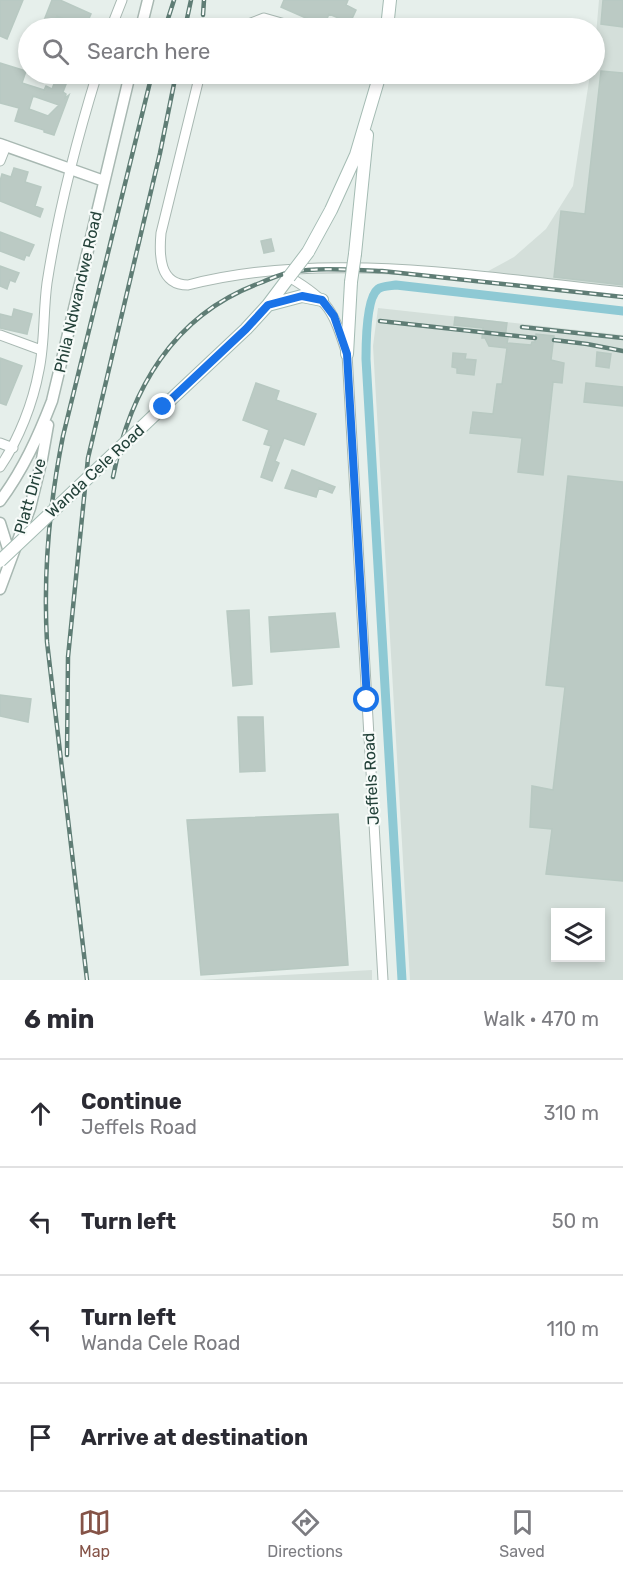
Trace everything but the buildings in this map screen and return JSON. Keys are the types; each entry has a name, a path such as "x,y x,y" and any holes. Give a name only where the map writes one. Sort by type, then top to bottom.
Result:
{"main road":[{"path":"388,18 390,0"},
{"path":"347,354 351,282 363,190 368,116 377,84"},
{"name":"Wanda Cele Road","path":"5,560 246,329 268,305 308,252 331,210 356,155 368,116"},
{"path":"268,305 302,296 322,300"}],"street":[{"path":"115,18 122,0"},
{"path":"144,18 148,0"},
{"name":"Phila Ndwandwe Road","path":"0,467 13,448 25,418 39,369 47,284 70,168 94,84"},
{"name":"Phila Ndwandwe Road","path":"0,501 36,443 52,401 128,84"},
{"path":"197,84 160,233 159,253 162,266 166,275 180,285 245,273 343,267 451,274 623,292"},
{"path":"0,161 3,145 104,182"},
{"name":"Jeffels Road","path":"286,281 303,285 322,300 334,316 347,354 383,980"},
{"path":"0,335 41,350"},
{"name":"Platt Drive","path":"0,589 5,560 30,508 42,459 52,401"},
{"path":"0,443 13,448"},
{"path":"0,523 5,560"}],"shaded area":[{"path":"599,0 623,0 623,288 481,275 514,257 546,229 573,186 588,84 605,84 605,18 597,18"},
{"path":"378,308 623,335 623,980 410,980 373,346"},
{"path":"372,970 372,980 200,980"}],"waterway":[{"path":"402,980 366,359 371,302 378,289 396,285 623,311"}],"railway":[{"path":"168,18 174,0"},
{"path":"187,18 191,0"},
{"path":"203,15 204,0"},
{"path":"87,980 47,642 48,539 63,436 150,84"},
{"path":"67,755 68,657 88,458 160,153 174,84"},
{"path":"113,477 131,414 160,359 203,315 229,297 279,275 336,269 382,271 623,297"},
{"path":"380,321 535,338"},
{"path":"522,327 623,338"},
{"path":"554,340 623,351"}],"route":[{"path":"163,407 246,329 268,305 302,296 322,300 327,305 334,316 347,354 367,700"}]}
